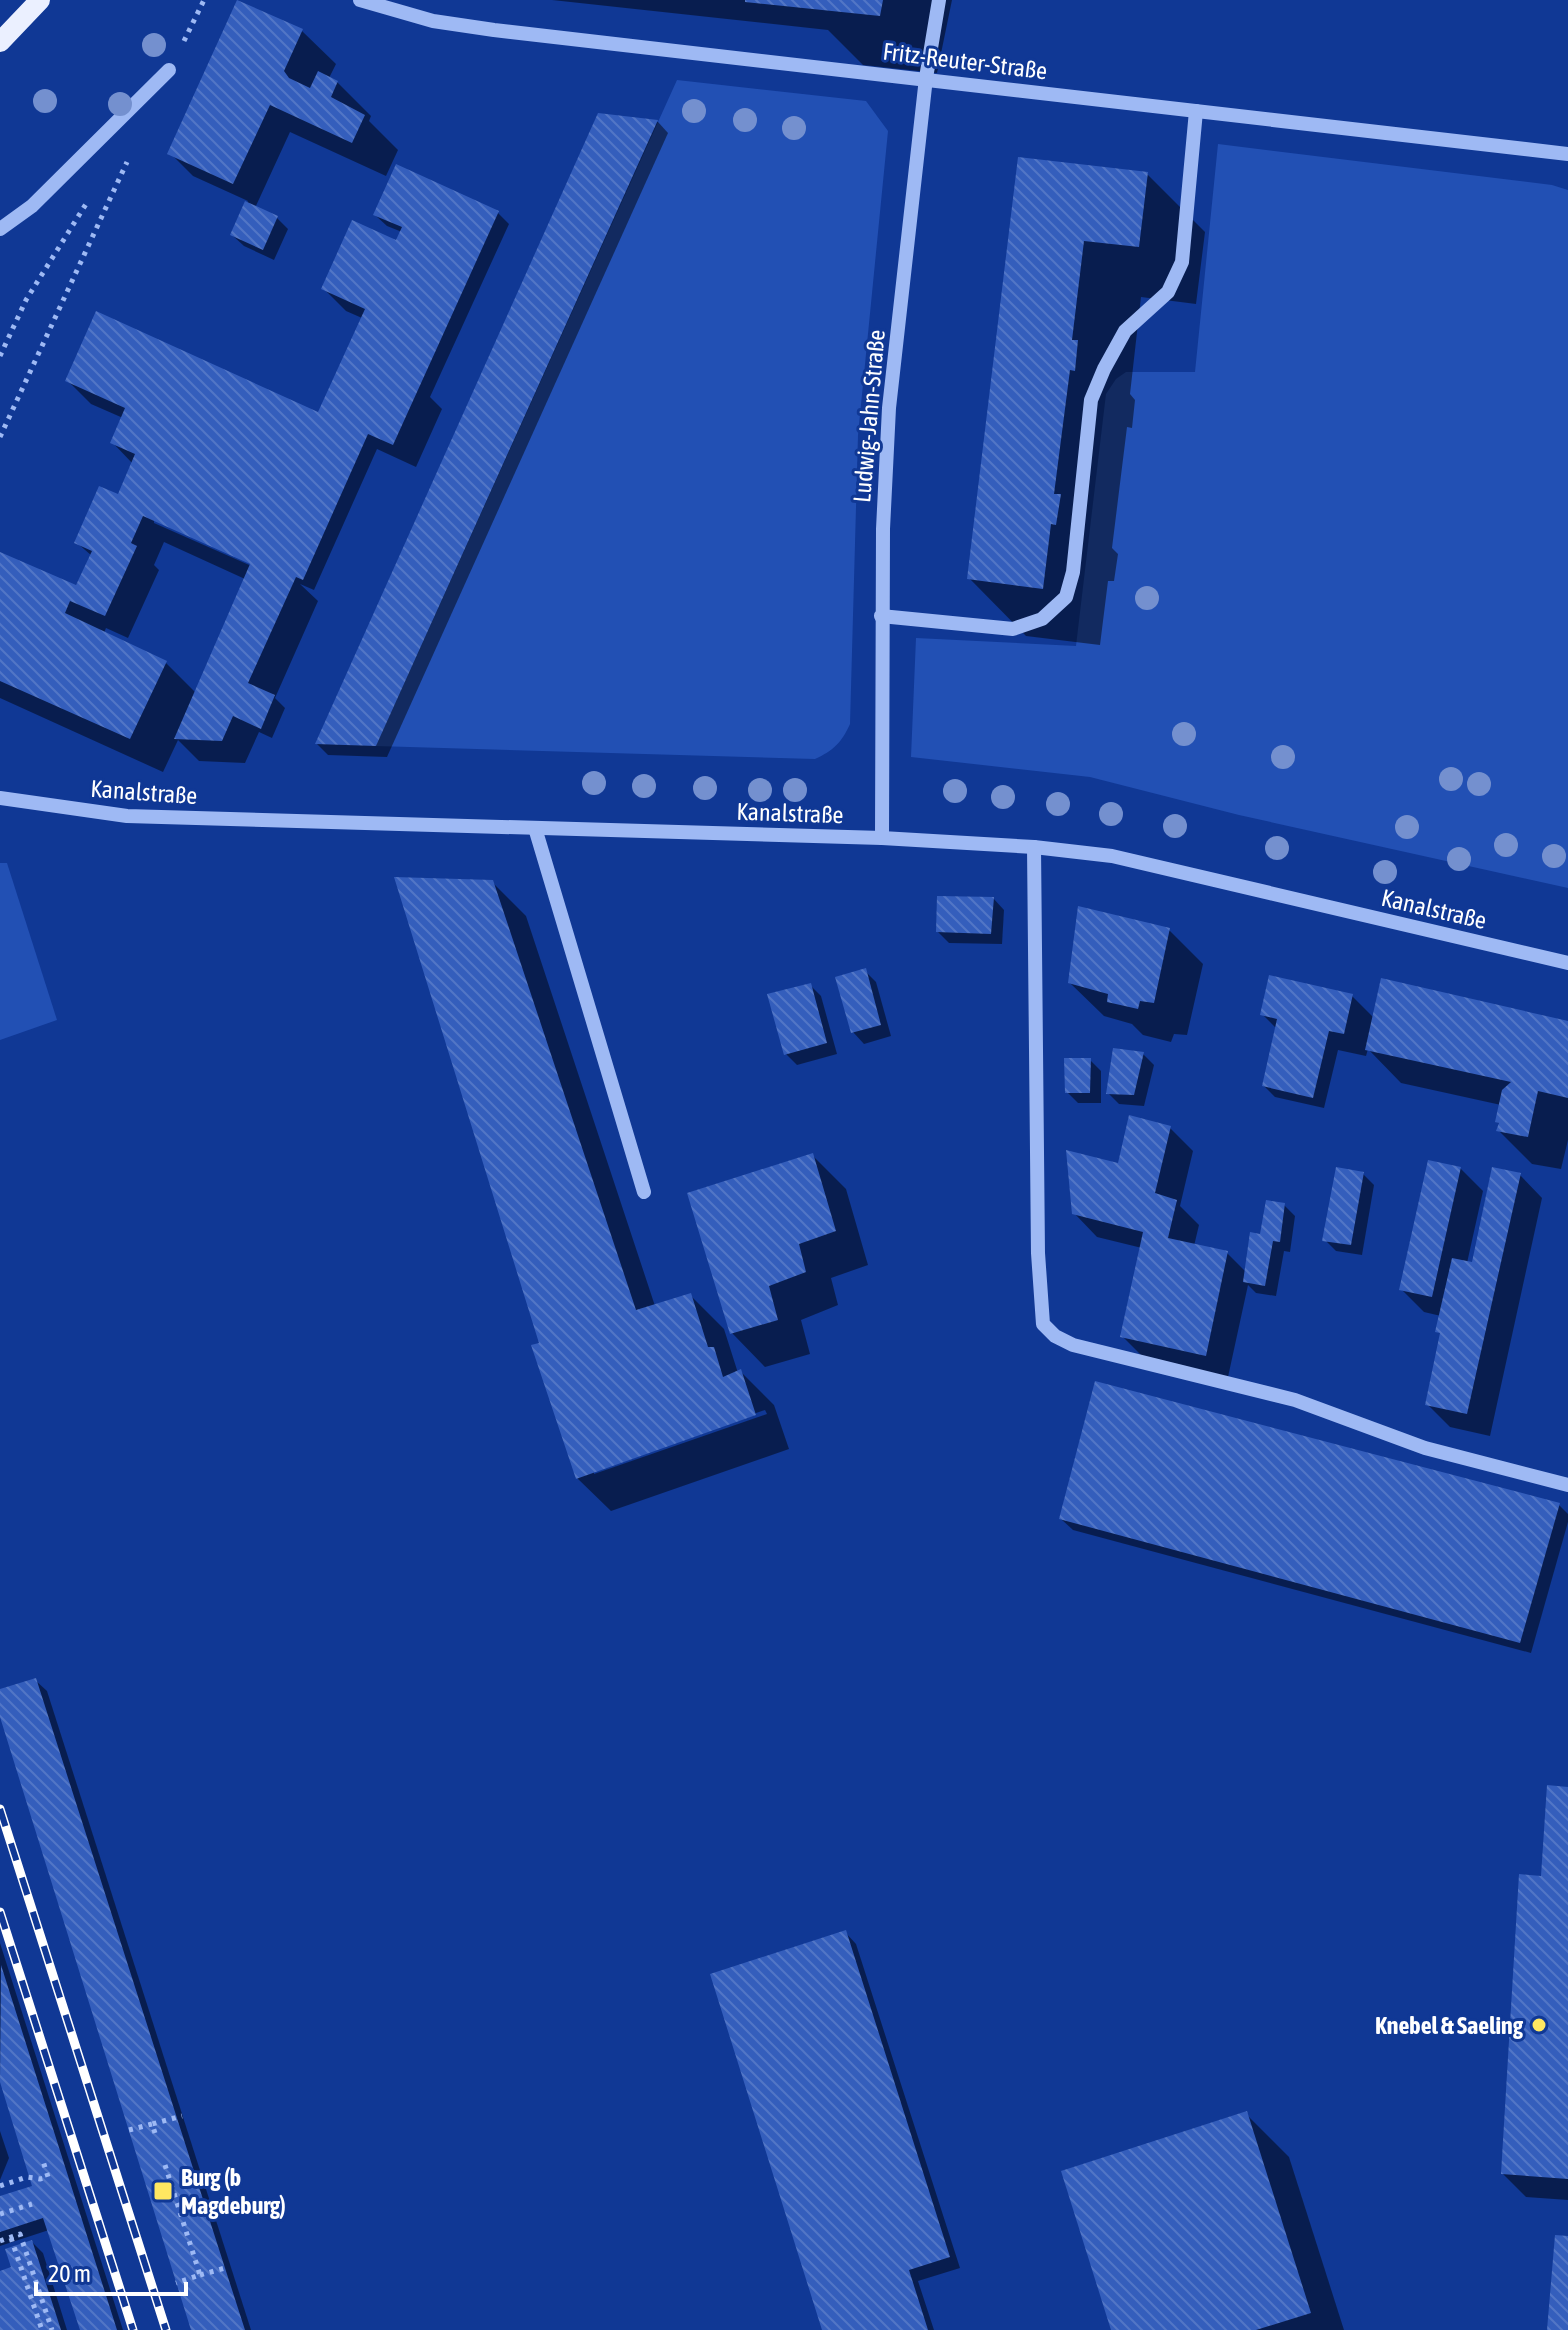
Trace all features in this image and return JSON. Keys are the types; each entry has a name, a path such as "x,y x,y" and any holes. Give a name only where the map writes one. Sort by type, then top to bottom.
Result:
{"main road":[{"path":"0,42 40,0"}],"street":[{"name":"Fritz-Reuter-Straße","path":"360,0 433,21 494,30 1568,154"},
{"name":"Ludwig-Jahn-Straße","path":"882,838 881,616 889,408 926,78 939,0"},
{"path":"0,229 32,206 169,70"},
{"path":"881,616 1013,629 1042,619 1066,597 1073,572 1091,400 1125,331 1168,292 1182,262 1196,111"},
{"name":"Kanalstraße","path":"0,798 127,816 882,838 1034,847 1127,859 1568,963"},
{"path":"535,828 644,1192"},
{"path":"1034,847 1038,1253 1043,1324 1055,1336 1073,1345 1295,1400 1425,1448 1568,1485"}],"path":[{"path":"169,70 204,0"},
{"path":"0,437 129,156"},
{"path":"0,356 26,300"},
{"path":"129,2130 182,2116"},
{"path":"152,2124 155,2133"},
{"path":"0,2186 27,2177 48,2177 43,2161"},
{"path":"165,2165 200,2275"},
{"path":"0,2214 32,2204"},
{"path":"0,2241 20,2234 52,2330"},
{"path":"11,2238 42,2330"},
{"path":"176,2283 225,2268"}],"shaded area":[{"path":"677,80 866,101 888,131 858,435 850,724 836,745 815,759 376,746"},
{"path":"1218,144 1552,185 1568,190 1568,888 1239,815 1090,777 911,757 916,638 1076,646 1106,394 1116,379 1126,372 1195,372"},
{"path":"0,863 7,863 57,1020 0,1040"}],"building":[{"path":"237,0 303,29 284,71 289,78 310,88 318,71 338,81 331,97 365,115 352,143 270,105 233,184 167,154"},
{"path":"745,0 883,0 880,16"},
{"path":"598,113 658,120 376,746 315,744"},
{"path":"1018,157 1148,172 1139,247 1084,241 1072,340 1078,340 1075,371 1070,370 1054,494 1061,494 1056,525 1051,524 1043,589 967,579"},
{"path":"396,164 499,211 393,445 368,434 303,580 296,577 248,683 275,695 261,729 233,716 222,741 174,739 250,564 143,516 131,543 137,546 105,616 70,601 65,613 167,661 130,739 0,681 0,552 76,585 92,551 74,543 99,486 118,494 135,454 110,443 125,408 65,381 96,311 318,412 365,309 321,289 352,220 396,240 402,227 373,215"},
{"path":"245,201 278,216 263,250 230,235"},
{"path":"394,877 493,880 636,1310 691,1293 708,1347 714,1347 723,1377 741,1369 756,1415 576,1479 531,1345 539,1343"},
{"path":"937,896 994,897 991,934 936,932"},
{"path":"1078,906 1170,928 1154,1003 1140,1001 1138,1009 1107,1002 1108,994 1068,983"},
{"path":"866,968 881,1025 851,1033 835,977"},
{"path":"1269,975 1353,994 1344,1034 1329,1031 1313,1098 1262,1086 1277,1019 1260,1015"},
{"path":"1381,978 1568,1021 1568,1098 1538,1091 1528,1137 1496,1131 1502,1090 1511,1082 1365,1050"},
{"path":"811,983 827,1043 784,1055 767,994"},
{"path":"1113,1048 1144,1052 1134,1095 1106,1094"},
{"path":"1064,1058 1091,1058 1090,1093 1065,1093"},
{"path":"1129,1115 1171,1126 1155,1193 1177,1200 1168,1238 1228,1251 1206,1356 1120,1337 1143,1232 1072,1214 1066,1150 1118,1163"},
{"path":"813,1153 836,1231 799,1244 806,1272 769,1286 778,1320 730,1334 687,1193"},
{"path":"1428,1160 1461,1167 1432,1297 1399,1290"},
{"path":"1336,1167 1364,1172 1351,1245 1322,1241"},
{"path":"1492,1167 1521,1173 1467,1414 1425,1405 1440,1333 1435,1332 1452,1258 1472,1262"},
{"path":"1266,1200 1285,1203 1280,1242 1273,1241 1265,1286 1243,1282 1250,1232 1260,1234"},
{"path":"1095,1381 1560,1503 1520,1643 1059,1519"},
{"path":"36,1678 245,2330 191,2330 0,1717 0,1689"},
{"name":"Knebel & Saeling","path":"1547,1785 1568,1787 1568,2179 1501,2174 1519,1874 1541,1876"},
{"path":"846,1930 950,2257 909,2270 928,2330 822,2330 710,1974"},
{"path":"1,1965 117,2330 80,2330 43,2218 0,2232 0,2196 32,2186 0,2082"},
{"path":"1247,2111 1311,2313 1256,2330 1111,2330 1061,2171"},
{"path":"1555,2235 1568,2236 1568,2330 1547,2330"},
{"path":"32,2240 61,2330 0,2330 0,2271 11,2267 5,2249"}],"railway":[{"path":"0,1809 166,2330"},
{"path":"0,1912 133,2330"}],"place":[{"name":"Knebel & Saeling","path":"1539,2025"},
{"name":"Burg (b Magdeburg)","path":"163,2191"}]}
